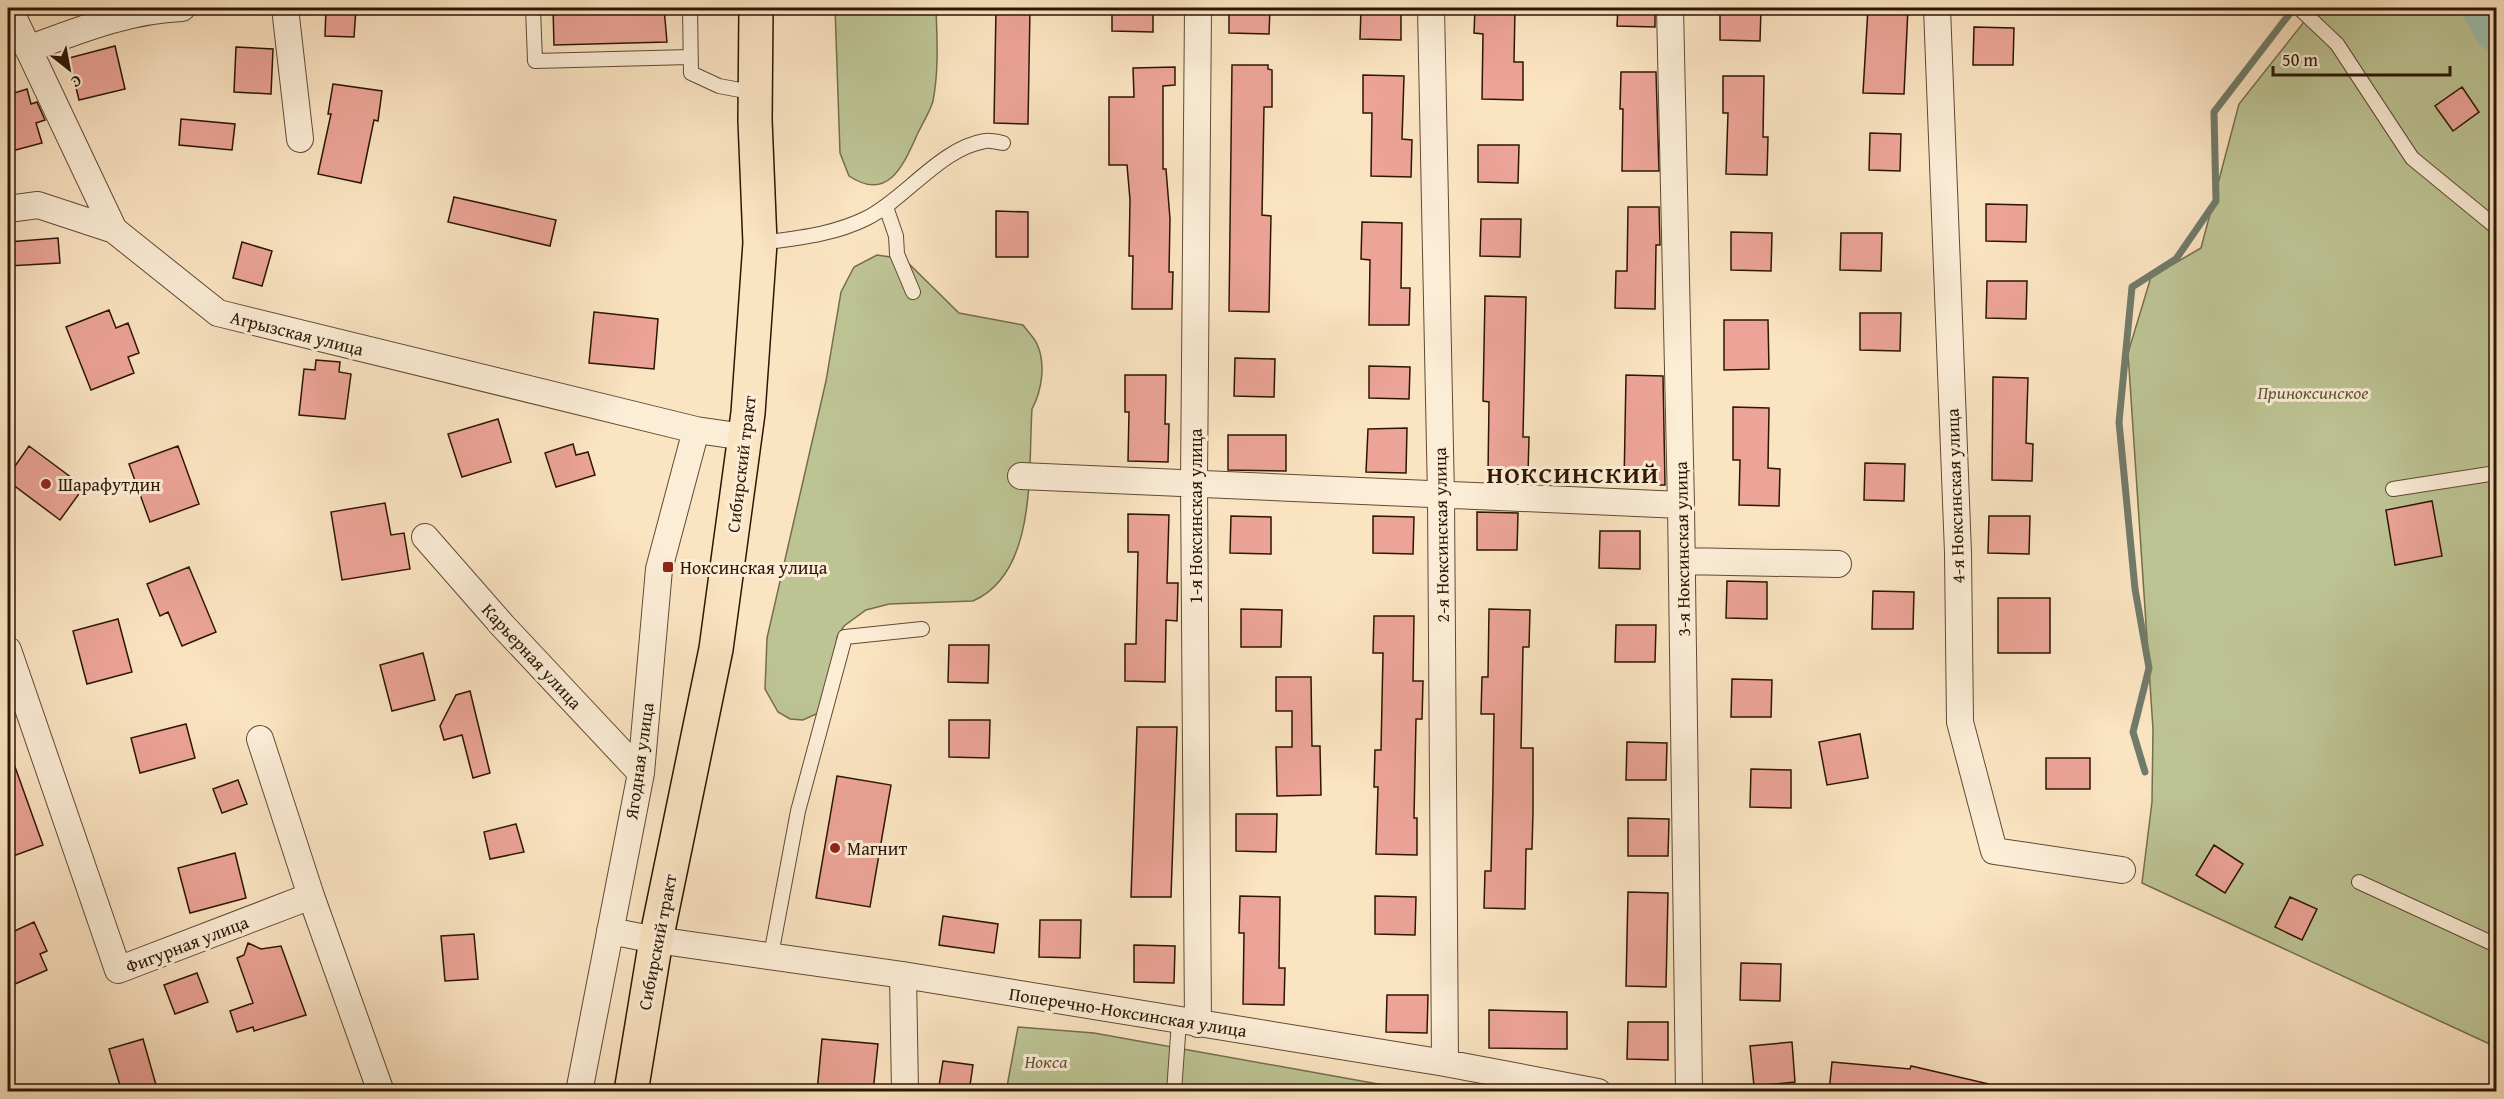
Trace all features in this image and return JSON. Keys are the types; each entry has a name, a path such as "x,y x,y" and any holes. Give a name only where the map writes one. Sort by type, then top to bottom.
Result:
{"main road":[{"name":"Сибирский тракт","path":"631,1092 656,940 716,650 746,437 760,243 756,8"}],"street":[{"name":"Агрызская улица","path":"9,8 114,230 218,313 696,430 746,437"},
{"path":"28,49 96,24 164,8 182,8"},
{"path":"285,8 300,139"},
{"name":"1-я Ноксинская улица","path":"1188,1023 1198,8"},
{"name":"2-я Ноксинская улица","path":"1431,8 1441,496 1445,1063"},
{"name":"3-я Ноксинская улица","path":"1670,8 1682,506 1689,1092"},
{"name":"4-я Ноксинская улица","path":"1937,8 1958,553 1960,722 1994,851 2122,870"},
{"path":"8,209 38,205 114,230"},
{"name":"Ягодная улица","path":"579,1092 641,773 659,569 696,430"},
{"path":"1022,476 1682,506"},
{"name":"Карьерная улица","path":"425,537 503,626 641,773"},
{"path":"1682,561 1838,564"},
{"name":"Фигурная улица","path":"8,650 118,970 311,896"},
{"path":"260,739 311,896 381,1092"},
{"name":"Поперечно-Ноксинская улица","path":"610,931 656,940 903,975 1445,1063 1503,1082 1598,1092"},
{"path":"903,975 904,1092"}],"lane":[{"path":"533,8 535,61 690,57"},
{"path":"690,8 691,73 719,86 756,93"},
{"path":"2301,9 2337,44 2412,158 2496,227"},
{"path":"760,243 822,235 864,219 886,207 952,154 985,141 1003,143"},
{"path":"886,207 896,236 897,254 913,292"},
{"path":"2393,489 2496,473"},
{"path":"771,955 798,811 845,637 922,629"},
{"path":"2359,882 2496,945"},
{"path":"1174,1092 1188,1023"}],"green space":[{"path":"835,8 936,8 937,66 933,101 906,158 900,168 884,183 874,185 863,183 849,176 840,153"},
{"name":"Приноксинское","path":"2315,8 2464,8 2496,59 2496,1047 2142,883 2152,802 2153,729 2128,353 2151,277 2201,248 2239,104"},
{"path":"877,255 904,259 959,313 1023,325 1036,341 1040,352 1042,377 1032,409 1029,488 1025,517 1019,543 1009,567 994,587 973,601 889,604 866,610 844,626 837,637 831,698 825,710 803,720 790,719 778,712 765,689 767,638 826,381 841,292 854,267"},
{"name":"Нокса","path":"1018,1027 1094,1033 1417,1091 1006,1092"}],"building":[{"path":"326,8 356,8 354,37 325,36"},
{"path":"553,8 664,8 667,42 554,45"},
{"path":"996,8 1030,8 1028,124 994,123"},
{"path":"1112,8 1153,8 1153,32 1112,31"},
{"path":"1229,8 1270,8 1269,34 1229,33"},
{"path":"1361,8 1401,8 1401,40 1360,39"},
{"path":"1475,8 1515,8 1514,62 1523,62 1523,100 1482,99 1483,34 1474,33"},
{"path":"1618,8 1655,8 1655,27 1617,26"},
{"path":"1720,8 1761,8 1760,41 1720,40"},
{"path":"1868,8 1908,8 1904,94 1863,93"},
{"path":"1974,27 2014,28 2013,65 1973,65"},
{"path":"115,46 125,89 79,100 69,58"},
{"path":"236,47 273,49 271,94 234,92"},
{"path":"1232,65 1268,65 1268,69 1272,70 1272,107 1264,107 1262,215 1271,216 1269,312 1229,311"},
{"path":"1175,67 1175,85 1163,86 1163,169 1166,169 1170,219 1169,272 1173,272 1172,309 1132,309 1133,256 1129,256 1130,200 1127,165 1109,165 1109,97 1134,97 1133,68"},
{"path":"1621,72 1656,72 1659,171 1622,171"},
{"path":"1363,75 1404,76 1402,139 1412,140 1411,177 1371,176 1372,113 1363,113"},
{"path":"1723,76 1764,76 1763,137 1768,137 1767,175 1726,174 1728,113 1723,113"},
{"path":"333,84 382,91 378,121 374,120 361,183 318,174 331,114 328,114"},
{"path":"2462,87 2479,112 2453,131 2435,106"},
{"path":"27,89 31,104 37,102 45,120 36,123 42,143 8,152 8,95"},
{"path":"181,119 235,124 232,150 179,145"},
{"path":"1870,133 1901,134 1900,171 1869,170"},
{"path":"1478,145 1519,145 1518,183 1478,182"},
{"path":"454,197 556,220 550,246 448,222"},
{"path":"1986,204 2027,205 2026,242 1986,241"},
{"path":"1628,207 1659,207 1660,245 1656,245 1655,309 1615,308 1616,271 1627,271"},
{"path":"996,211 1028,212 1028,257 996,257"},
{"path":"1481,219 1521,219 1520,257 1480,256"},
{"path":"1362,222 1402,223 1401,288 1410,288 1409,325 1369,325 1370,260 1361,259"},
{"path":"1731,232 1772,233 1771,271 1731,270"},
{"path":"1841,233 1882,233 1881,271 1840,270"},
{"path":"58,238 60,263 8,266 8,242"},
{"path":"242,242 272,251 262,286 233,278"},
{"path":"1987,281 2027,281 2026,319 1986,318"},
{"path":"1485,296 1526,297 1523,437 1529,437 1528,474 1488,474 1489,402 1483,401"},
{"path":"109,310 116,328 128,323 139,353 128,357 134,373 91,390 66,327"},
{"path":"594,312 658,319 654,369 589,363"},
{"path":"1860,313 1901,313 1900,351 1860,350"},
{"path":"1724,320 1768,320 1769,369 1724,370"},
{"path":"1235,358 1275,359 1274,397 1234,396"},
{"path":"316,360 340,362 339,372 351,374 345,419 299,415 304,369 315,370"},
{"path":"1369,366 1410,367 1409,399 1369,398"},
{"path":"1125,375 1166,375 1165,424 1169,424 1168,462 1128,461 1129,412 1125,412"},
{"path":"1626,375 1663,376 1665,485 1624,485"},
{"path":"1993,377 2028,378 2026,443 2033,444 2032,481 1992,480"},
{"path":"1733,407 1769,408 1768,468 1780,469 1779,506 1739,505 1740,460 1733,460"},
{"path":"498,419 511,462 462,477 448,434"},
{"path":"1407,428 1406,473 1366,472 1368,429"},
{"path":"1228,435 1286,435 1286,471 1228,470"},
{"path":"573,444 576,455 588,452 595,475 556,487 545,453"},
{"name":"Шарафутдин","path":"29,446 84,487 60,520 8,481 8,476"},
{"path":"178,446 199,504 150,522 129,464"},
{"path":"1865,463 1905,464 1904,501 1864,500"},
{"path":"2432,501 2442,556 2395,565 2386,510"},
{"path":"385,503 391,535 404,533 410,569 342,580 331,512"},
{"path":"1477,512 1518,513 1517,550 1477,550"},
{"path":"1128,514 1169,515 1167,583 1178,583 1177,621 1166,620 1165,682 1125,681 1125,644 1136,644 1138,552 1128,552"},
{"path":"1231,516 1271,517 1271,554 1230,553"},
{"path":"1373,516 1414,517 1413,554 1373,553"},
{"path":"1989,516 2030,516 2029,554 1988,553"},
{"path":"1600,531 1640,531 1640,569 1599,568"},
{"path":"189,567 216,632 182,646 168,612 160,616 147,584"},
{"path":"1727,581 1767,582 1767,619 1726,618"},
{"path":"1873,591 1914,592 1913,629 1872,629"},
{"path":"1998,598 2050,598 2050,653 1998,653"},
{"path":"1241,609 1282,610 1281,647 1241,647"},
{"path":"1489,609 1530,610 1529,647 1523,647 1521,748 1533,748 1532,849 1526,849 1525,909 1484,908 1485,871 1491,871 1493,785 1494,714 1481,714 1482,677 1488,677"},
{"path":"1374,616 1414,616 1413,681 1423,681 1422,719 1416,719 1414,818 1417,818 1417,855 1376,854 1378,787 1374,787 1375,750 1381,750 1383,653 1373,653"},
{"path":"118,619 132,672 87,684 73,631"},
{"path":"1616,625 1656,625 1655,662 1615,662"},
{"path":"949,645 989,645 988,683 948,682"},
{"path":"423,653 435,700 392,711 380,665"},
{"path":"1276,677 1311,677 1312,746 1320,746 1321,795 1277,796 1276,747 1292,747 1292,711 1276,711"},
{"path":"1732,679 1772,680 1771,717 1731,717"},
{"path":"470,691 490,773 473,778 462,735 444,740 440,726 456,695"},
{"path":"949,720 990,720 989,758 949,757"},
{"path":"186,724 195,758 140,773 131,738"},
{"path":"1137,727 1177,727 1171,897 1131,897"},
{"path":"1860,734 1868,778 1827,785 1819,742"},
{"path":"1627,742 1667,743 1666,780 1626,780"},
{"path":"8,753 10,753 43,845 8,858"},
{"path":"2046,758 2090,758 2090,789 2046,789"},
{"path":"1751,769 1791,770 1791,808 1750,807"},
{"path":"837,776 891,785 870,907 816,898"},
{"path":"238,780 247,804 222,813 213,789"},
{"path":"1236,814 1277,814 1276,852 1236,851"},
{"path":"1628,818 1669,819 1668,856 1628,856"},
{"path":"516,824 524,852 490,859 484,832"},
{"path":"2214,845 2243,864 2225,893 2196,875"},
{"path":"235,853 246,898 190,913 178,868"},
{"path":"1628,892 1668,893 1666,987 1626,986"},
{"path":"1240,896 1280,897 1279,968 1285,968 1284,1005 1243,1004 1244,933 1239,933"},
{"path":"1375,896 1416,897 1415,935 1375,934"},
{"path":"2290,897 2317,909 2302,940 2275,927"},
{"path":"943,916 998,924 994,953 939,945"},
{"path":"1040,920 1081,920 1080,958 1039,957"},
{"path":"34,922 47,951 40,954 47,970 8,987 8,934"},
{"path":"474,934 478,979 445,981 441,936"},
{"path":"248,943 261,949 281,946 306,1015 254,1031 253,1027 237,1032 230,1011 253,1003 237,958 244,955"},
{"path":"1134,945 1175,946 1174,983 1134,982"},
{"path":"1741,963 1781,964 1780,1001 1740,1000"},
{"path":"197,973 208,1002 175,1014 164,985"},
{"path":"1387,995 1428,995 1427,1033 1386,1032"},
{"path":"1489,1010 1567,1012 1567,1049 1489,1048"},
{"path":"1628,1022 1668,1022 1668,1060 1627,1059"},
{"path":"143,1039 158,1092 122,1092 109,1049"},
{"path":"822,1039 878,1044 873,1092 817,1092"},
{"path":"1792,1042 1795,1082 1754,1086 1750,1046"},
{"path":"943,1061 973,1065 969,1092 938,1092"},
{"path":"1832,1062 1910,1069 1911,1066 1989,1084 1988,1092 1829,1092"}],"waterway":[{"path":"2145,772 2133,732 2149,668 2135,589 2119,422 2132,287 2176,259 2216,201 2214,112 2294,8"},
{"name":"Нокса","path":"2483,8 2496,31"}],"place":[{"name":"Шарафутдин","path":"46,484"},
{"name":"Ноксинская улица","path":"668,567"},
{"name":"Магнит","path":"835,848"}],"district":[{"name":"НОКСИНСКИЙ","path":"1573,474"}]}
